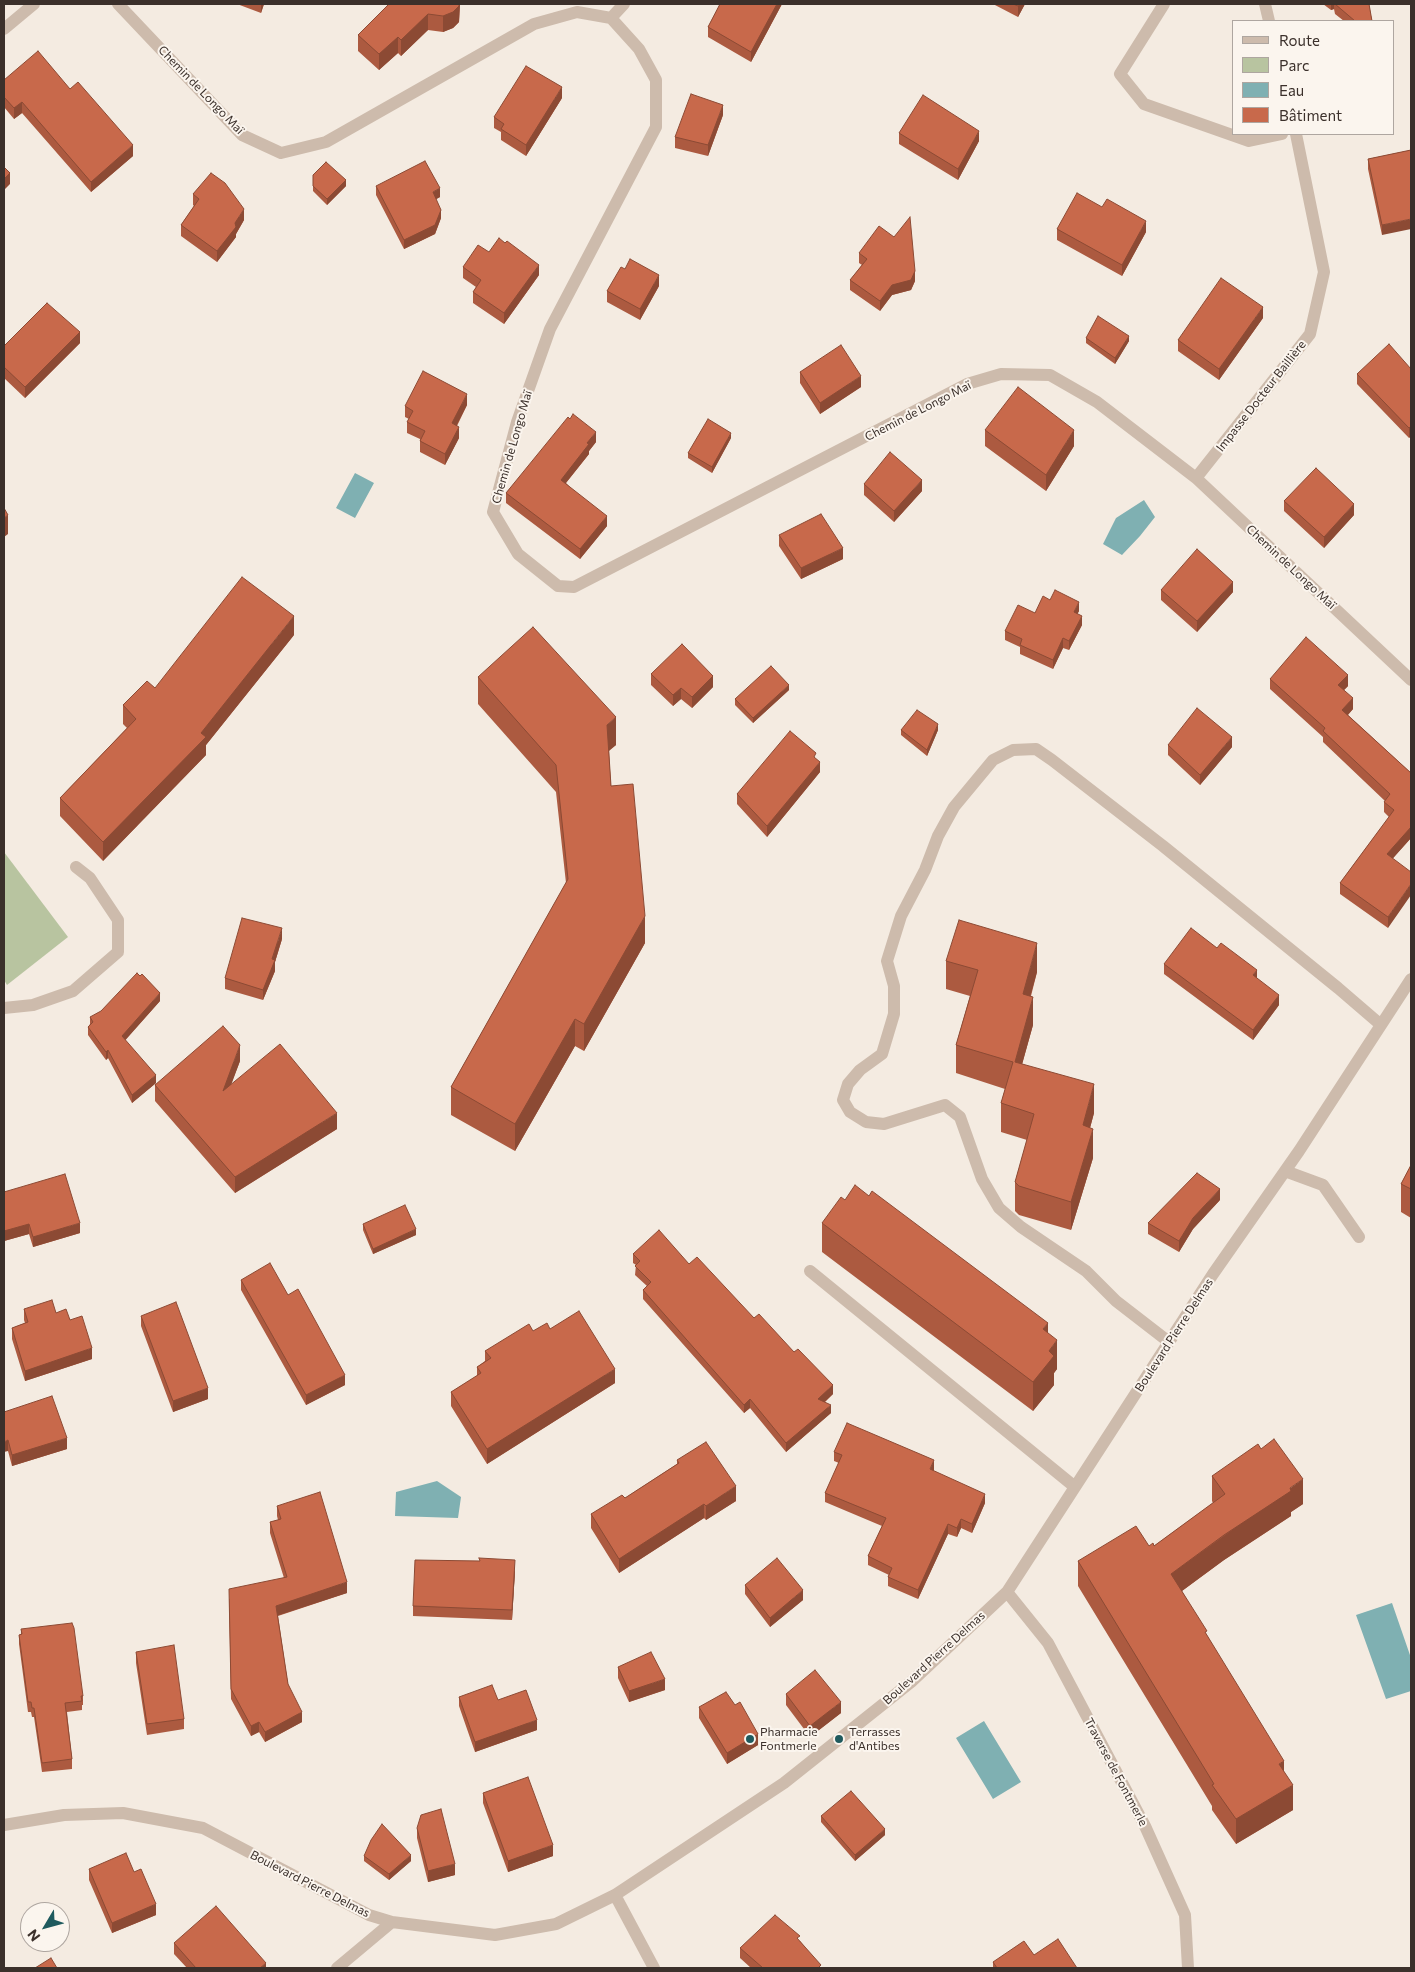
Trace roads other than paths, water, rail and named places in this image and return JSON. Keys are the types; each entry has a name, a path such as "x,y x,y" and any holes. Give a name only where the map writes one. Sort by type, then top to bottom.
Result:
{"street":[{"path":"4,28 34,4"},
{"name":"Chemin de Longo Maï","path":"118,4 242,135 281,153 326,142 534,24 577,12 611,18 639,49 656,80 656,127 550,329 517,422 493,512 518,554 558,586 574,587 967,384 1001,374 1050,375 1097,402 1196,478 1411,680"},
{"path":"611,18 624,4"},
{"path":"1164,4 1120,74 1144,104 1249,142 1278,135"},
{"path":"1265,4 1269,20"},
{"name":"Impasse Docteur Baillière","path":"1196,478 1310,334 1324,272 1296,135"},
{"path":"1169,1342 1116,1301 1086,1271 1022,1227 999,1208 982,1179 960,1117 945,1105 884,1124 866,1122 850,1112 843,1100 848,1084 860,1070 882,1054 894,1014 894,986 887,961 901,916 925,870 938,836 954,806 993,760 1013,750 1036,750 1052,760 1164,846 1381,1025"},
{"path":"4,1008 33,1005 73,991 118,952 118,920 90,878 76,867"},
{"name":"Boulevard Pierre Delmas","path":"4,1825 64,1815 123,1813 203,1828 369,1916 392,1922 496,1935 556,1924 615,1895 784,1783 911,1682 1007,1592 1213,1274 1285,1171 1411,979"},
{"path":"1285,1171 1323,1185 1359,1237"},
{"path":"810,1271 1075,1487"},
{"name":"Traverse de Fontmerle","path":"1007,1592 1048,1643 1144,1826 1185,1915 1188,1968"},
{"path":"615,1895 654,1968"},
{"path":"337,1968 392,1922"}],"water":[{"path":"355,473 374,483 355,518 336,508"},
{"path":"1144,500 1155,517 1140,536 1122,555 1103,544 1116,518"},
{"path":"437,1481 461,1497 458,1518 395,1516 396,1492"},
{"path":"1392,1603 1411,1658 1411,1691 1386,1699 1356,1615"},
{"path":"984,1721 1021,1782 993,1799 956,1738"}],"place":[{"name":"Pharmacie Fontmerle","path":"750,1739"},
{"name":"Terrasses d'Antibes","path":"839,1739"}]}
